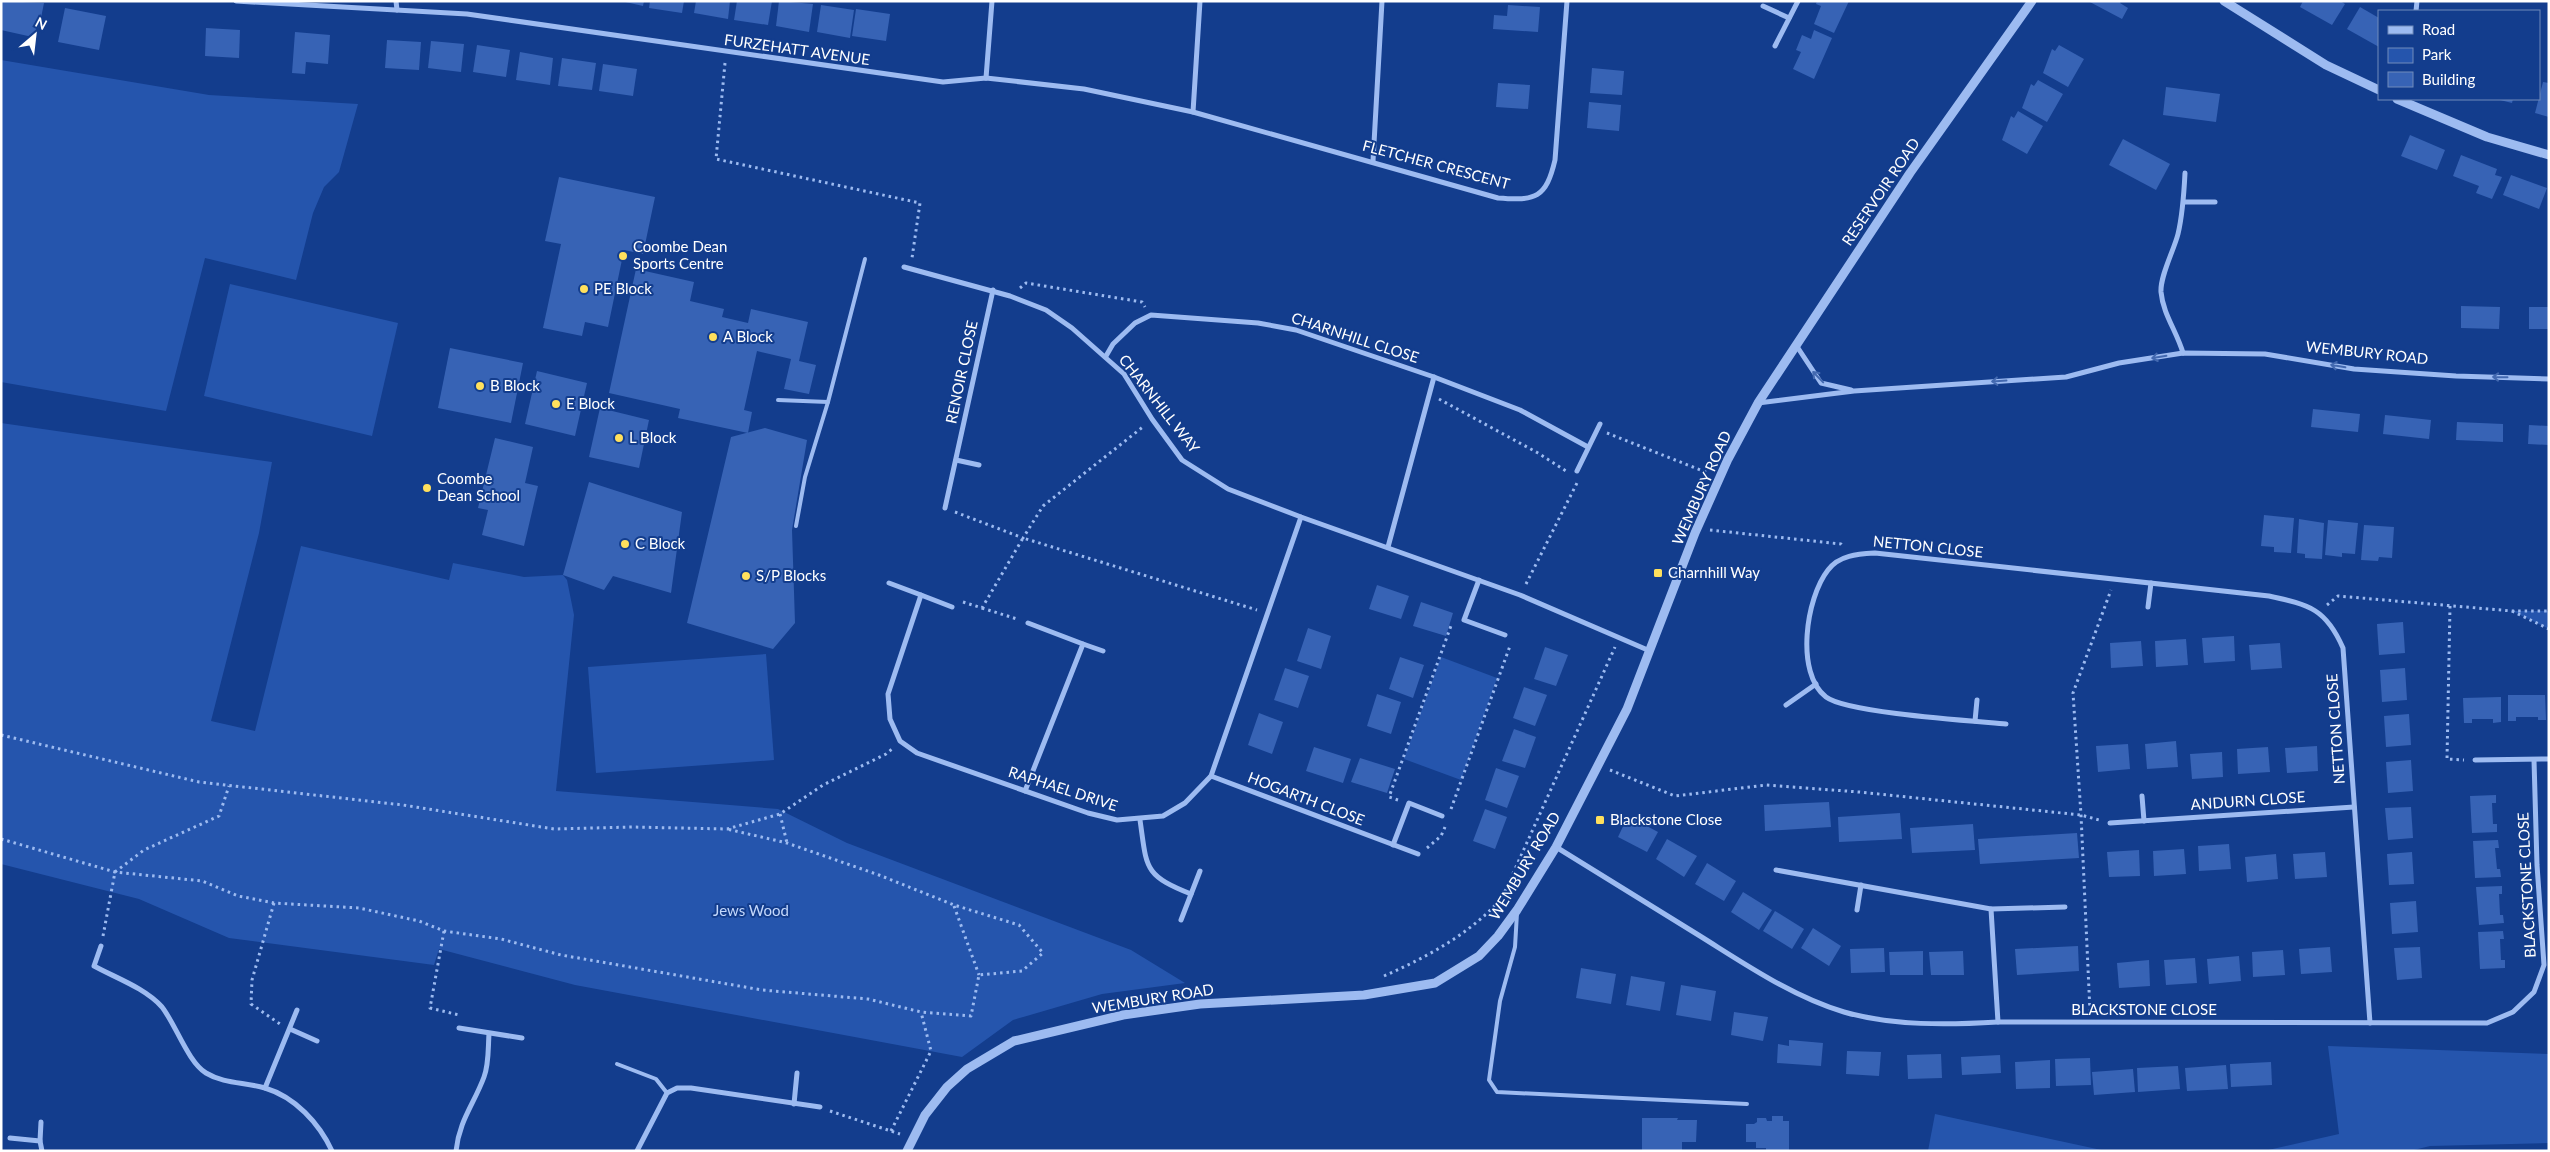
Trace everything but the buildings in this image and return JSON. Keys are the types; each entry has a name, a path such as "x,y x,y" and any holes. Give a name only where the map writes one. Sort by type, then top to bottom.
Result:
{"street":[{"name":"FURZEHATT AVENUE","path":"236,1 467,14 943,82 986,78 1084,89 1193,112"},
{"path":"396,1 396,10"},
{"path":"986,78 992,1"},
{"path":"1193,112 1200,1"},
{"path":"1373,161 1382,1"},
{"name":"FLETCHER CRESCENT","path":"1193,112 1373,161 1498,198 1523,200 1540,195 1550,180 1555,160 1567,1"},
{"path":"1776,46 1798,1"},
{"name":"RESERVOIR ROAD","path":"1758,403 1795,344 1910,173 2032,1"},
{"path":"2224,1 2326,64 2378,90"},
{"path":"1763,6 1789,18"},
{"path":"2402,100 2487,137 2549,155"},
{"path":"2183,353 2176,330 2164,311 2161,290 2178,233 2184,202 2185,173"},
{"path":"2184,202 2215,202"},
{"name":"CHARNHILL WAY","path":"907,268 993,290 1046,310 1072,328 1106,356 1124,374 1152,419 1182,460 1205,476 1228,488 1301,517 1520,595 1650,651"},
{"name":"RENOIR CLOSE","path":"945,508 993,290"},
{"path":"1106,356 1113,344 1135,323 1151,315"},
{"name":"CHARNHILL CLOSE","path":"1151,315 1258,323 1296,330 1434,376 1520,410 1588,447"},
{"name":"WEMBURY ROAD","path":"1795,344 1821,383 1854,391"},
{"name":"WEMBURY ROAD","path":"907,1151 924,1116 947,1087 967,1069 1014,1042 1123,1015 1200,1004 1373,993 1435,983 1479,956 1498,936 1517,910 1556,847 1627,709 1695,533 1720,477 1758,403 1854,391 2066,377 2119,363 2183,353 2265,354 2354,369 2456,376 2549,378"},
{"name":"CHARNHILL CLOSE","path":"1388,547 1434,376"},
{"path":"1577,471 1598,427"},
{"path":"956,460 979,465"},
{"name":"RAPHAEL DRIVE","path":"900,741 917,753 1025,791 1117,820 1140,820 1163,816 1186,802 1211,776 1301,517"},
{"name":"NETTON CLOSE","path":"2006,724 1852,707 1826,698 1811,678 1806,660 1809,628 1816,590 1828,569 1850,554 1875,553 2269,596 2297,602 2319,612 2334,627 2343,648 2370,1024"},
{"path":"1479,580 1464,620 1505,635"},
{"path":"889,583 952,607"},
{"path":"2148,607 2151,583"},
{"path":"900,741 890,719 888,694 921,595"},
{"path":"1028,623 1104,651"},
{"path":"1025,791 1083,644"},
{"path":"1786,705 1816,684"},
{"path":"1975,721 1976,700"},
{"path":"2475,760 2549,759"},
{"name":"BLACKSTONE CLOSE","path":"1556,847 1741,962 1796,992 1843,1012 1884,1020 1956,1024 1998,1022 2487,1023 2513,1012 2534,992 2544,965 2546,941 2537,865 2534,760"},
{"name":"HOGARTH CLOSE","path":"1211,776 1418,854"},
{"path":"2142,796 2144,821"},
{"path":"1393,845 1409,803 1442,816"},
{"name":"ANDURN CLOSE","path":"2110,823 2354,807"},
{"path":"1140,820 1149,870 1166,884 1191,894"},
{"path":"1776,870 1991,909 2065,907"},
{"path":"1181,920 1200,871"},
{"path":"1857,910 1861,885"},
{"path":"1991,909 1998,1022"},
{"path":"101,946 94,966 145,994 160,1006 194,1060 204,1072 225,1081 265,1088 286,1097 307,1114 324,1134 332,1151"},
{"path":"265,1088 297,1010"},
{"path":"459,1028 522,1038"},
{"path":"290,1029 318,1041"},
{"path":"456,1151 458,1133 464,1116 474,1101 485,1074 490,1034"},
{"path":"794,1104 798,1073"},
{"path":"637,1151 667,1093 677,1088 691,1088 820,1107"},
{"path":"41,1122 40,1141 42,1151"},
{"path":"10,1138 40,1141"}],"lane":[{"path":"796,526 805,477 828,402 865,259"},
{"path":"778,400 828,402"},
{"path":"1517,910 1515,947 1500,1000 1489,1080 1498,1092 1544,1092 1748,1104"},
{"path":"617,1064 656,1079 667,1093"}],"path":[{"path":"726,52 716,159 920,203 907,268"},
{"path":"1010,296 1026,282 1142,302 1151,315"},
{"path":"1429,394 1538,453 1579,480 1520,595"},
{"path":"982,608 1043,506 1152,419"},
{"path":"1598,427 1720,477"},
{"path":"945,508 1023,538 1267,613"},
{"path":"1695,533 1715,529 1841,544 1850,554"},
{"path":"2091,1022 2081,815 2072,693 2115,580"},
{"path":"2319,612 2338,596 2512,611 2549,610"},
{"path":"952,607 956,599 1028,623"},
{"path":"2450,606 2448,759 2475,760"},
{"path":"2512,611 2549,629"},
{"path":"1409,803 1389,796 1455,616 1464,620"},
{"path":"1418,854 1441,836 1512,639 1505,635"},
{"path":"1373,993 1378,979 1425,958 1485,917 1502,898 1619,637"},
{"path":"1,735 199,782 403,805 554,829 632,827 728,829 787,843 879,875 954,905 1020,925 1043,953 1022,971 979,975"},
{"path":"728,829 780,814 823,785 886,754 900,741"},
{"path":"1598,765 1675,796 1766,785 1859,792 2081,815 2110,823"},
{"path":"101,946 115,872 144,850 219,816 230,786"},
{"path":"780,814 787,843"},
{"path":"1,839 115,872 202,881 238,896 274,902 359,908 419,921 444,932 502,939 561,955 762,990 868,999 921,1012 971,1016 979,975 954,905"},
{"path":"274,902 252,980 251,1004 290,1029"},
{"path":"444,932 430,1008 464,1016 459,1028"},
{"path":"890,1131 931,1050 921,1012"},
{"path":"820,1107 913,1138"}],"green space":[{"path":"1,60 209,95 358,104 339,172 324,187 313,213 296,280 205,258 166,411 1,382"},
{"path":"230,284 398,323 372,436 204,396"},
{"name":"Jews Wood","path":"1,423 272,462 259,533 211,721 255,731 301,546 449,580 453,563 524,577 563,575 567,580 574,615 556,791 778,809 847,843 1131,950 1185,983 1102,994 1013,1020 962,1057 575,985 439,949 434,965 229,938 139,899 1,864"},
{"path":"2512,611 2549,611 2549,629"},
{"path":"766,654 774,760 596,773 588,667"},
{"path":"1441,657 1497,678 1461,780 1404,759"},
{"path":"2328,1046 2549,1054 2549,1143 2430,1146 2410,1151 2264,1151 2339,1134"},
{"path":"1935,1114 2106,1151 1928,1151"}],"place":[{"name":"Coombe Dean Sports Centre","path":"623,256"},
{"name":"PE Block","path":"584,289"},
{"name":"A Block","path":"713,337"},
{"name":"B Block","path":"480,386"},
{"name":"E Block","path":"556,404"},
{"name":"L Block","path":"619,438"},
{"name":"Coombe Dean School","path":"427,488"},
{"name":"C Block","path":"625,544"},
{"name":"Charnhill Way","path":"1658,573"},
{"name":"S/P Blocks","path":"746,576"},
{"name":"Blackstone Close","path":"1600,820"}]}
